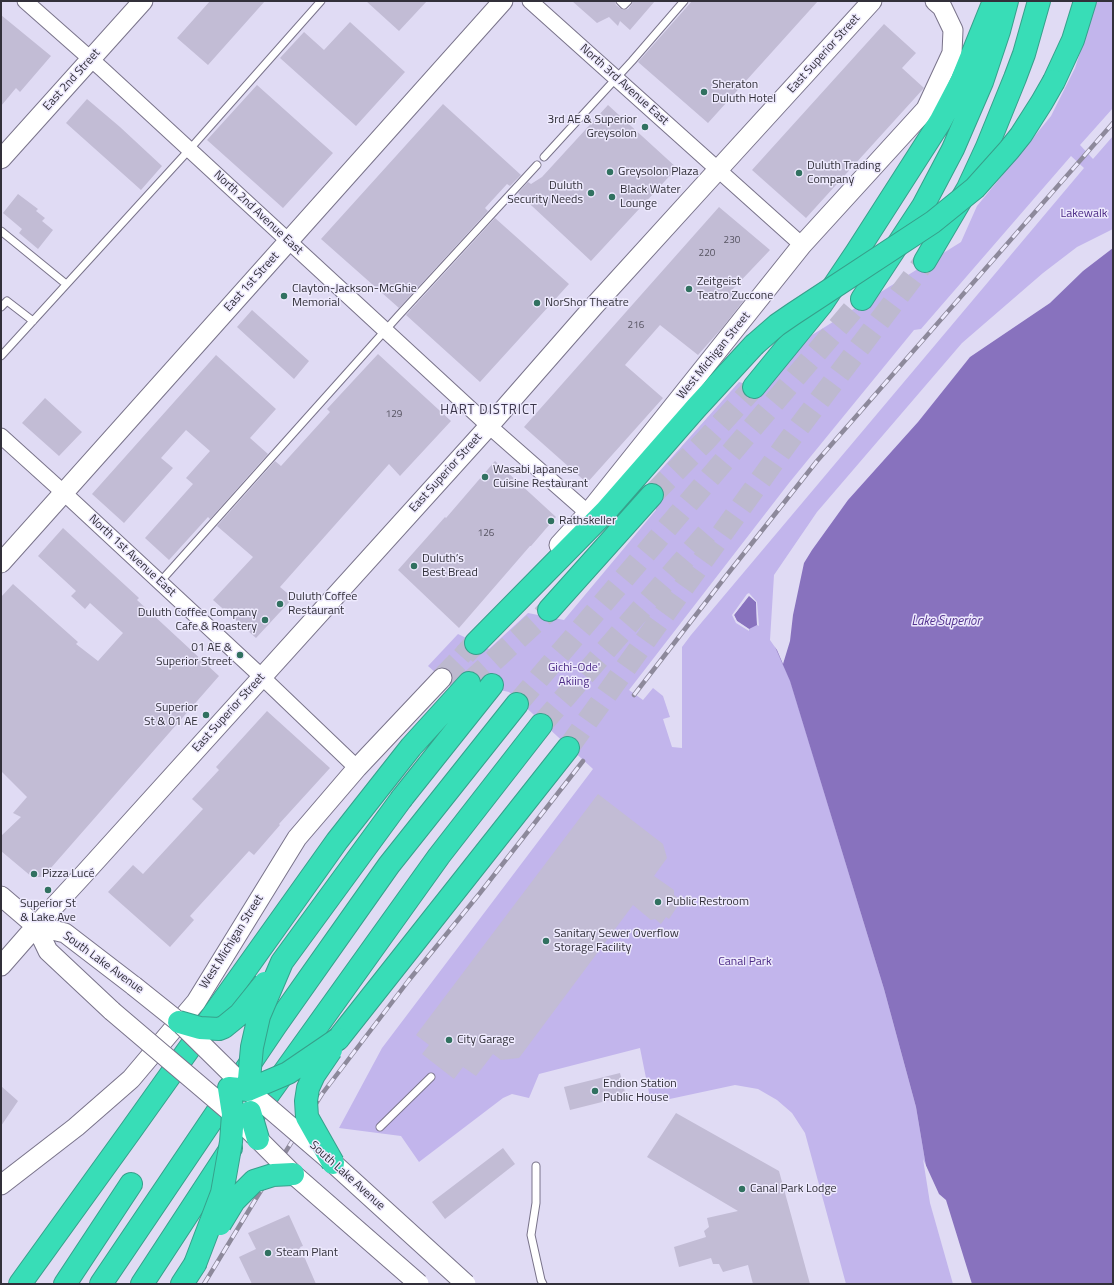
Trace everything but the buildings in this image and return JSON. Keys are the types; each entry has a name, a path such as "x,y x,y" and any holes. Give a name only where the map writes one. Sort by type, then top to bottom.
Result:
{"highway":[{"path":"754,387 821,305 865,240 940,122 962,80 994,1"},
{"path":"862,299 919,212 953,149 984,75 999,31 1007,1"},
{"path":"925,261 968,188 987,147 1024,54 1039,1"},
{"path":"475,643 606,511 696,408 754,345 777,325 793,314 933,222 975,188 1021,135 1042,102 1054,81 1073,40 1085,1"},
{"path":"549,610 652,495"},
{"path":"20,1284 134,1127 337,841 411,747 469,683"},
{"path":"179,1022 200,1028 219,1029 224,1027 240,1014 282,962 402,798 492,685"},
{"path":"101,1284 276,1025 390,865 517,704"},
{"path":"142,1284 244,1129 439,856 541,725"},
{"path":"333,1163 307,1117 306,1101 308,1088 314,1075 338,1039 568,748"},
{"path":"195,1264 222,1193 231,1142 233,1114 259,1016 282,962"},
{"path":"192,1080 239,1089 288,1073 338,1039"},
{"path":"218,1060 239,1089 250,1112 258,1140"},
{"path":"182,1284 234,1201 254,1182 273,1175 293,1174"},
{"path":"65,1284 131,1184"}],"street":[{"name":"North 2nd Avenue East","path":"25,1 489,426 588,513"},
{"name":"East 2nd Street","path":"1,159 143,1"},
{"name":"East 1st Street","path":"1,563 503,1"},
{"name":"North 3rd Avenue East","path":"530,1 802,245"},
{"name":"East Superior Street","path":"1,966 489,426 594,306 872,1"},
{"name":"West Michigan Street","path":"475,643 588,513 802,245 926,109 952,54 953,30 942,7 935,1"},
{"name":"North 1st Avenue East","path":"1,436 262,677 357,768"},
{"name":"West Michigan Street","path":"1,1185 76,1127 131,1079 196,1002 297,838 357,768 442,678"},
{"path":"1,896 36,926"},
{"name":"South Lake Avenue","path":"36,926 64,933 179,1022 218,1060"},
{"name":"South Lake Avenue","path":"36,926 48,951 112,1011 233,1114 293,1174 419,1284"},
{"name":"South Lake Avenue","path":"239,1089 333,1163 466,1284"}],"lane":[{"path":"1,356 189,150 321,1"},
{"path":"620,1 624,5 628,1"},
{"path":"544,157 684,1"},
{"path":"160,582 385,330 537,165"},
{"path":"1,231 66,284"},
{"path":"1,307 7,301 33,321"},
{"path":"380,1128 432,1077"},
{"path":"536,1166 536,1203 531,1235 543,1284"}],"green space":[{"path":"1097,1 1113,1 1113,108 1080,145 1093,159 1113,136 1113,231 772,640 790,680 884,989 916,1107 932,1202 955,1284 846,1284 805,1133 792,1113 777,1100 758,1089 735,1085 651,1103 640,1048 539,1074 529,1098 512,1094 503,1098 419,1162 401,1136 339,1128 382,1048 593,769 509,692 458,681 452,687 428,666 458,634 489,649 528,613 564,620 656,510 649,483 739,382 764,389 812,335 961,242 977,206 1051,116 1075,68","holes":["1071,156 1084,168 682,647 682,748 672,747 663,719 670,717 663,696 653,688 643,700 629,690 789,483 914,330 921,329"]}],"water":[{"name":"Lake Superior","path":"1113,231 1113,1284 955,1284 932,1202 916,1107 884,989 790,681 772,640 776,576 963,345"},
{"path":"749,595 756,602 757,625 749,629 737,621 734,615"}],"pier":[{"path":"1113,229 1113,248 1083,271 1050,303 970,357 918,422 848,500 804,563 793,615 790,641 783,664 777,650 770,640 774,575 817,512 962,343 1043,273 1077,247"},
{"path":"749,593 757,602 759,626 757,625 756,602 749,596 734,615 737,621 749,629 749,631 736,623 732,615"},
{"path":"923,1159 939,1194 946,1200 972,1284 953,1284 930,1203"}],"tunnel":[{"path":"568,748 790,439 925,261"},
{"path":"517,704 862,299"},
{"path":"652,495 705,441 754,387"},
{"path":"541,725 708,532"},
{"path":"469,683 549,610"},
{"path":"442,678 474,642"},
{"path":"442,678 476,643"}],"railway":[{"path":"634,695 817,461 1113,123"},
{"path":"204,1284 322,1094 409,980 480,893 583,761"}],"place":[{"name":"Sheraton Duluth Hotel","path":"704,92"},
{"name":"3rd AE & Superior Greysolon","path":"645,127"},
{"name":"Greysolon Plaza","path":"610,172"},
{"name":"Duluth Trading Company","path":"799,173"},
{"name":"Duluth Security Needs","path":"591,193"},
{"name":"Black Water Lounge","path":"612,197"},
{"name":"Zeitgeist Teatro Zuccone","path":"689,289"},
{"name":"Clayton-Jackson-McGhie Memorial","path":"284,296"},
{"name":"NorShor Theatre","path":"537,303"},
{"name":"Wasabi Japanese Cuisine Restaurant","path":"485,477"},
{"name":"Rathskeller","path":"551,521"},
{"name":"Duluth’s Best Bread","path":"414,566"},
{"name":"Duluth Coffee Restaurant","path":"280,604"},
{"name":"Duluth Coffee Company Cafe & Roastery","path":"265,620"},
{"name":"01 AE & Superior Street","path":"240,655"},
{"name":"Superior St & 01 AE","path":"206,715"},
{"name":"Pizza Lucé","path":"34,874"},
{"name":"Superior St & Lake Ave","path":"48,890"},
{"name":"Public Restroom","path":"658,902"},
{"name":"Sanitary Sewer Overflow Storage Facility","path":"546,941"},
{"name":"City Garage","path":"449,1040"},
{"name":"Endion Station Public House","path":"595,1091"},
{"name":"Canal Park Lodge","path":"742,1189"},
{"name":"Steam Plant","path":"268,1253"}],"district":[{"name":"HART DISTRICT","path":"489,411"}],"park label":[{"name":"Lakewalk","path":"1084,214"},
{"name":"Gichi-Ode' Akiing","path":"574,675"},
{"name":"Canal Park","path":"745,962"}]}
